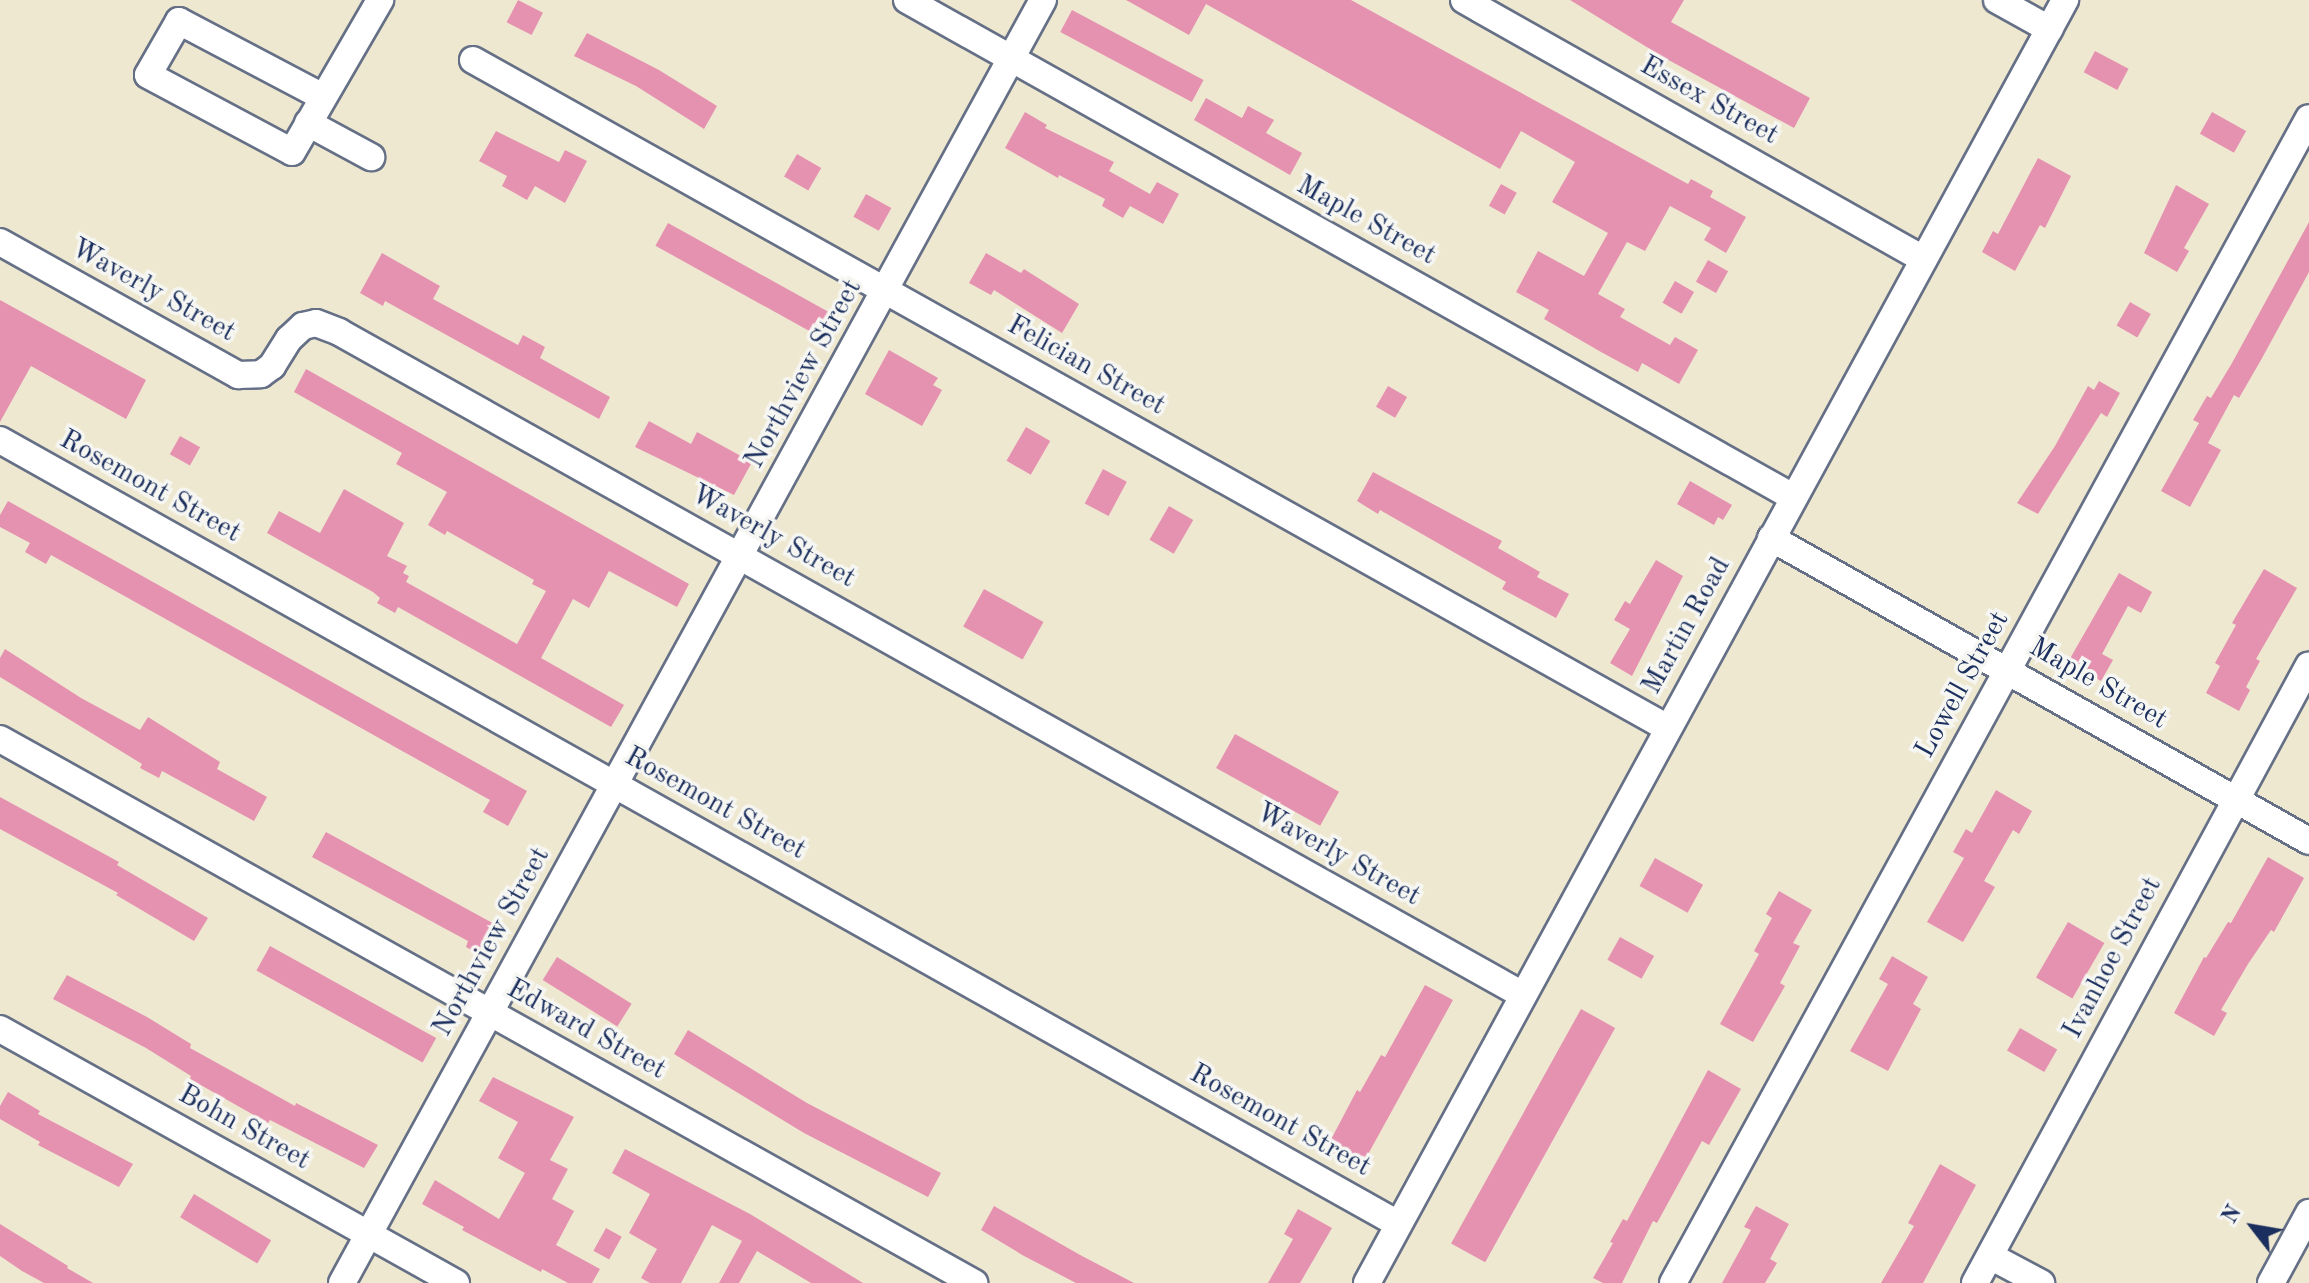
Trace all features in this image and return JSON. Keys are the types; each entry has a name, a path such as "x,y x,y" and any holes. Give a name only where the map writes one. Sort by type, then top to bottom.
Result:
{"street":[{"path":"323,97 179,21 148,75 292,152 380,0"},
{"name":"Maple Street","path":"907,0 1793,497"},
{"name":"Northview Street","path":"342,1283 1043,0"},
{"name":"Essex Street","path":"1464,0 1923,259"},
{"path":"1997,0 2049,29"},
{"name":"Martin Road","path":"1367,1283 2065,0"},
{"name":"Felician Street","path":"473,60 1668,728"},
{"name":"Lowell Street","path":"1673,1283 2309,118"},
{"path":"308,123 371,157"},
{"name":"Waverly Street","path":"0,242 238,375 261,374 272,366 289,339 303,326 316,323 327,326 1523,995"},
{"name":"Rosemont Street","path":"0,440 1398,1224"},
{"name":"Maple Street","path":"1771,538 2309,841"},
{"name":"Ivanhoe Street","path":"1975,1283 2309,665"},
{"name":"Edward Street","path":"0,739 974,1283"},
{"name":"Bohn Street","path":"0,1029 456,1283"},
{"path":"2271,1283 2309,1213"},
{"path":"1990,1256 2041,1283"}],"building":[{"path":"518,0 543,13 532,35 507,22"},
{"path":"1126,0 1351,0 1688,184 1691,179 1713,191 1710,197 1746,217 1726,253 1704,240 1711,228 1670,206 1645,251 1627,242 1598,294 1625,309 1620,317 1670,345 1675,337 1698,350 1679,384 1642,363 1638,372 1601,352 1544,319 1549,310 1516,292 1538,251 1584,276 1608,233 1552,202 1575,162 1521,131 1500,169 1206,4 1189,35"},
{"path":"1570,0 1684,0 1671,22 1810,98 1794,128 1663,57"},
{"path":"1072,10 1204,80 1192,102 1060,32"},
{"path":"587,33 659,70 717,106 704,129 636,86 574,56"},
{"path":"2095,51 2129,69 2117,90 2084,72"},
{"path":"1206,98 1242,118 1248,106 1274,120 1266,133 1302,153 1290,175 1194,120"},
{"path":"1025,112 1047,125 1045,128 1114,162 1109,171 1150,194 1157,182 1179,194 1163,224 1130,206 1123,218 1102,206 1105,199 1059,175 1058,178 1005,148"},
{"path":"2212,112 2246,131 2234,153 2200,134"},
{"path":"496,131 559,162 565,150 587,161 565,203 535,186 527,200 502,186 507,176 479,161"},
{"path":"797,154 821,168 808,191 784,177"},
{"path":"2038,158 2071,176 2045,228 2040,225 2015,271 1982,252 1993,231 1998,234"},
{"path":"1501,184 1517,193 1505,215 1489,206"},
{"path":"2176,185 2209,204 2184,248 2189,251 2177,272 2144,253"},
{"path":"866,194 891,208 879,231 853,217"},
{"path":"2309,222 2309,272 2239,398 2234,395 2208,443 2221,450 2190,507 2161,491 2199,423 2193,420 2207,396 2211,398 2232,363"},
{"path":"668,223 836,316 823,339 655,246"},
{"path":"382,253 440,286 433,299 518,345 523,335 545,347 540,358 610,397 599,419 385,301 383,306 360,293"},
{"path":"986,253 1021,273 1024,269 1079,304 1062,333 994,290 991,295 969,283"},
{"path":"1708,260 1728,271 1716,293 1696,282"},
{"path":"1675,281 1694,292 1682,314 1662,303"},
{"path":"0,300 146,380 126,419 31,366 0,422"},
{"path":"2130,302 2151,314 2137,337 2116,325"},
{"path":"889,350 938,378 933,385 942,390 922,426 865,394"},
{"path":"306,369 689,584 677,607 609,571 589,608 573,599 541,658 624,705 611,727 398,607 395,613 377,603 380,598 373,592 267,533 279,511 320,533 344,489 404,523 387,556 407,566 403,573 409,576 406,582 517,644 546,591 532,584 534,580 447,531 445,535 428,525 447,492 396,464 402,453 294,392"},
{"path":"2099,381 2120,393 2107,417 2101,413 2038,514 2017,503 2055,446 2088,386 2094,390"},
{"path":"1388,386 1407,397 1395,418 1376,407"},
{"path":"649,421 691,444 697,432 752,462 734,495 635,447"},
{"path":"1026,427 1050,441 1031,475 1006,461"},
{"path":"180,436 200,447 190,466 170,454"},
{"path":"1103,469 1127,482 1109,516 1085,503"},
{"path":"1373,472 1502,541 1498,548 1540,572 1537,577 1569,594 1556,618 1502,589 1506,582 1380,510 1378,514 1357,501"},
{"path":"1690,481 1732,505 1723,520 1718,517 1714,525 1677,504"},
{"path":"8,501 527,791 508,826 483,812 490,800 51,555 46,564 25,552 30,543 0,527 0,515"},
{"path":"1169,506 1193,520 1174,554 1150,540"},
{"path":"1656,560 1683,576 1632,676 1610,663 1630,629 1614,620 1625,601 1630,604"},
{"path":"2264,569 2297,588 2256,659 2260,661 2246,687 2250,690 2239,711 2206,693 2220,666 2215,663 2236,625 2232,623"},
{"path":"2119,573 2152,592 2141,613 2128,606 2102,654 2113,660 2101,681 2068,662"},
{"path":"984,589 1043,622 1023,660 963,627"},
{"path":"5,649 81,698 140,730 148,717 220,762 217,769 267,797 254,821 162,771 159,778 140,768 142,764 0,677 0,658"},
{"path":"1235,734 1339,792 1320,826 1216,768"},
{"path":"1996,790 2032,811 2019,834 2013,830 1984,881 1995,887 1963,942 1927,922 1964,858 1953,852 1966,829 1972,833"},
{"path":"0,797 119,862 117,865 208,918 194,941 116,895 118,893 0,829"},
{"path":"326,832 498,926 481,955 466,947 468,941 312,857"},
{"path":"2268,857 2304,878 2274,932 2271,930 2221,1010 2227,1013 2214,1036 2174,1013 2204,957 2228,922 2231,923"},
{"path":"1655,858 1703,885 1688,913 1639,886"},
{"path":"1779,891 1812,910 1793,943 1800,946 1780,983 1785,986 1753,1042 1720,1024 1759,954 1754,951 1772,918 1766,914"},
{"path":"2068,922 2104,943 2072,998 2036,977"},
{"path":"1620,937 1654,956 1642,979 1607,960"},
{"path":"270,946 436,1038 423,1063 256,970"},
{"path":"1892,956 1928,977 1913,1004 1921,1009 1888,1071 1850,1051 1888,984 1879,979"},
{"path":"557,957 632,1004 617,1027 543,980"},
{"path":"67,975 147,1017 191,1044 190,1048 295,1106 296,1103 378,1145 364,1168 270,1120 268,1123 190,1079 191,1076 146,1048 53,999"},
{"path":"1425,985 1453,1000 1361,1167 1326,1149 1357,1090 1360,1092 1381,1055 1385,1057"},
{"path":"1581,1009 1615,1028 1485,1262 1451,1243"},
{"path":"2020,1028 2057,1050 2044,1072 2007,1051"},
{"path":"688,1030 807,1103 941,1173 928,1197 804,1133 674,1054"},
{"path":"1708,1070 1741,1089 1709,1145 1702,1141 1657,1223 1653,1221 1622,1283 1603,1283 1593,1278 1613,1243 1610,1242 1623,1219 1627,1221"},
{"path":"493,1077 574,1117 550,1160 568,1169 552,1199 574,1211 556,1245 600,1269 592,1283 568,1283 542,1269 541,1272 462,1230 464,1227 422,1204 435,1180 499,1219 525,1173 498,1158 518,1122 479,1101"},
{"path":"8,1092 40,1111 38,1114 133,1164 119,1187 38,1145 40,1142 0,1119 0,1106"},
{"path":"625,1149 750,1214 863,1283 811,1283 757,1251 739,1283 719,1283 742,1241 712,1225 681,1283 650,1283 641,1278 657,1249 629,1233 650,1194 612,1173"},
{"path":"1940,1164 1976,1185 1923,1283 1881,1283 1914,1226 1908,1223"},
{"path":"194,1194 271,1240 257,1263 180,1217"},
{"path":"994,1206 1134,1283 1076,1283 1024,1256 981,1230"},
{"path":"1756,1206 1789,1224 1770,1259 1777,1263 1765,1283 1722,1283 1751,1230 1744,1227"},
{"path":"1298,1209 1332,1228 1300,1283 1268,1283 1293,1239 1284,1234"},
{"path":"0,1224 93,1283 44,1283 22,1271 0,1256"},
{"path":"606,1228 622,1237 609,1259 593,1251"}]}
